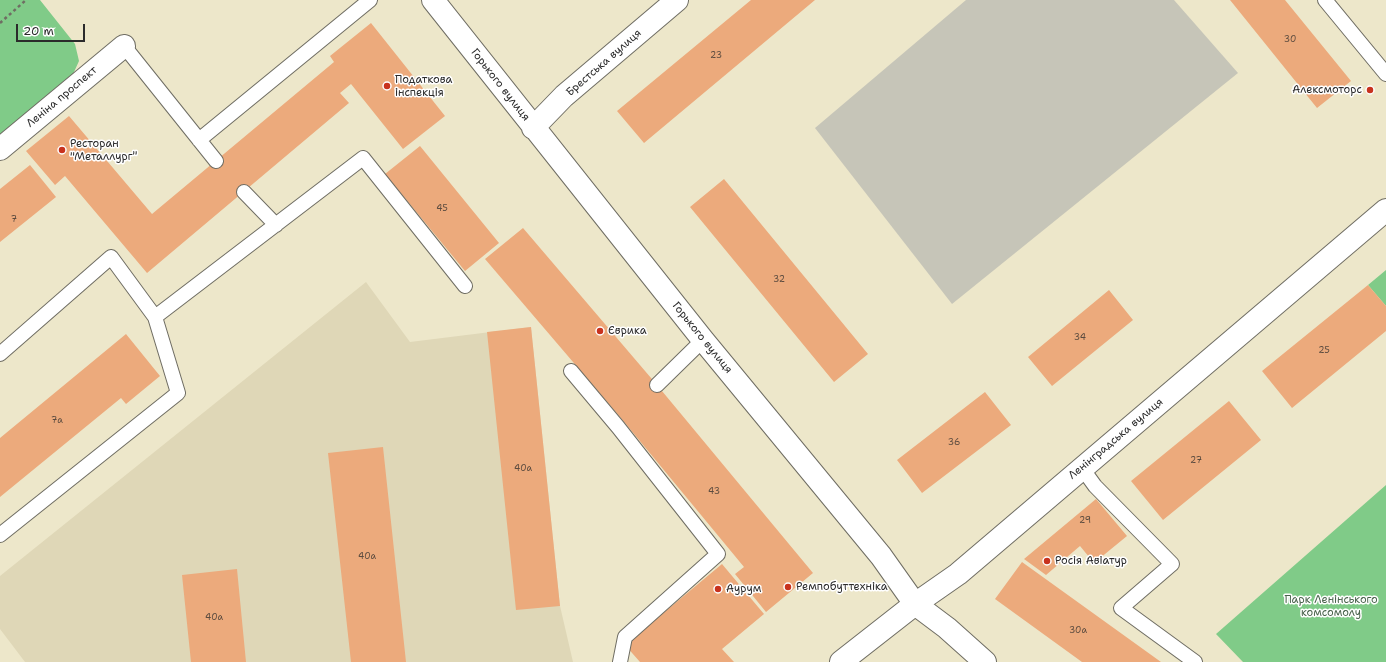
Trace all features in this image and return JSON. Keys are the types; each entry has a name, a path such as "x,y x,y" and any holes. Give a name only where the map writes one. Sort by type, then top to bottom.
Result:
{"street":[{"name":"Горького вулиця","path":"433,0 703,340 880,556 916,604 947,628 985,662"},
{"name":"Брестська вулиця","path":"534,128 564,96 677,0"},
{"name":"Леніна проспект","path":"0,149 124,46"},
{"name":"Ленінградська вулиця","path":"841,662 916,604 958,574 1386,210"}],"lane":[{"path":"199,140 370,0"},
{"path":"1325,0 1386,74"},
{"path":"124,46 216,161"},
{"path":"156,318 363,158 465,286"},
{"path":"244,192 276,225"},
{"path":"0,354 111,257 156,318 178,393 0,535"},
{"path":"656,385 703,340"},
{"path":"571,371 619,422 718,554 625,637 620,662"},
{"path":"1082,468 1095,486 1172,564 1120,608 1194,662"}],"path":[{"path":"0,23 26,0"}],"shaded area":[{"path":"966,0 1174,0 1238,73 952,304 815,128"},
{"path":"366,282 410,342 531,327 560,606 573,662 25,662 0,629 0,576"}],"green space":[{"path":"0,0 40,0 75,44 79,61 69,83 0,139"},
{"path":"1386,270 1386,306 1368,285"},
{"name":"Парк Ленінського комсомолу","path":"1386,485 1386,662 1243,662 1216,634"}],"building":[{"path":"751,0 815,0 644,143 617,111"},
{"path":"1230,0 1285,0 1351,81 1317,108"},
{"path":"371,23 445,116 403,149 351,84 340,93 349,103 147,273 65,176 55,185 26,151 69,116 152,214 334,62 330,56"},
{"path":"420,146 499,243 465,271 385,174"},
{"path":"30,165 56,197 0,242 0,189"},
{"path":"724,179 868,354 834,382 690,207"},
{"path":"523,228 657,385 813,573 766,612 735,574 744,567 620,417 485,259"},
{"path":"1368,285 1386,306 1386,331 1292,408 1262,371"},
{"path":"1109,290 1133,320 1052,386 1028,357"},
{"path":"531,327 560,606 516,610 487,332"},
{"path":"126,334 160,376 126,404 121,398 0,497 0,438"},
{"path":"985,392 1011,425 922,493 897,460"},
{"path":"1229,401 1261,440 1163,520 1131,481"},
{"path":"383,447 406,662 351,662 328,453"},
{"path":"1096,499 1127,536 1094,563 1080,546 1046,575 1024,559"},
{"path":"1022,562 1161,662 1082,662 995,599"},
{"name":"Аурум","path":"722,564 764,614 722,649 734,662 640,662 625,645"},
{"path":"237,569 246,662 191,662 182,575"}],"place":[{"name":"Податкова інспекція","path":"387,86"},
{"name":"Алексмоторс","path":"1370,90"},
{"name":"Ресторан \"Металлург\"","path":"62,150"},
{"name":"Єврика","path":"600,331"},
{"name":"Росія Авіатур","path":"1047,561"},
{"name":"Ремпобуттехніка","path":"788,587"},
{"name":"Аурум","path":"718,589"}]}
